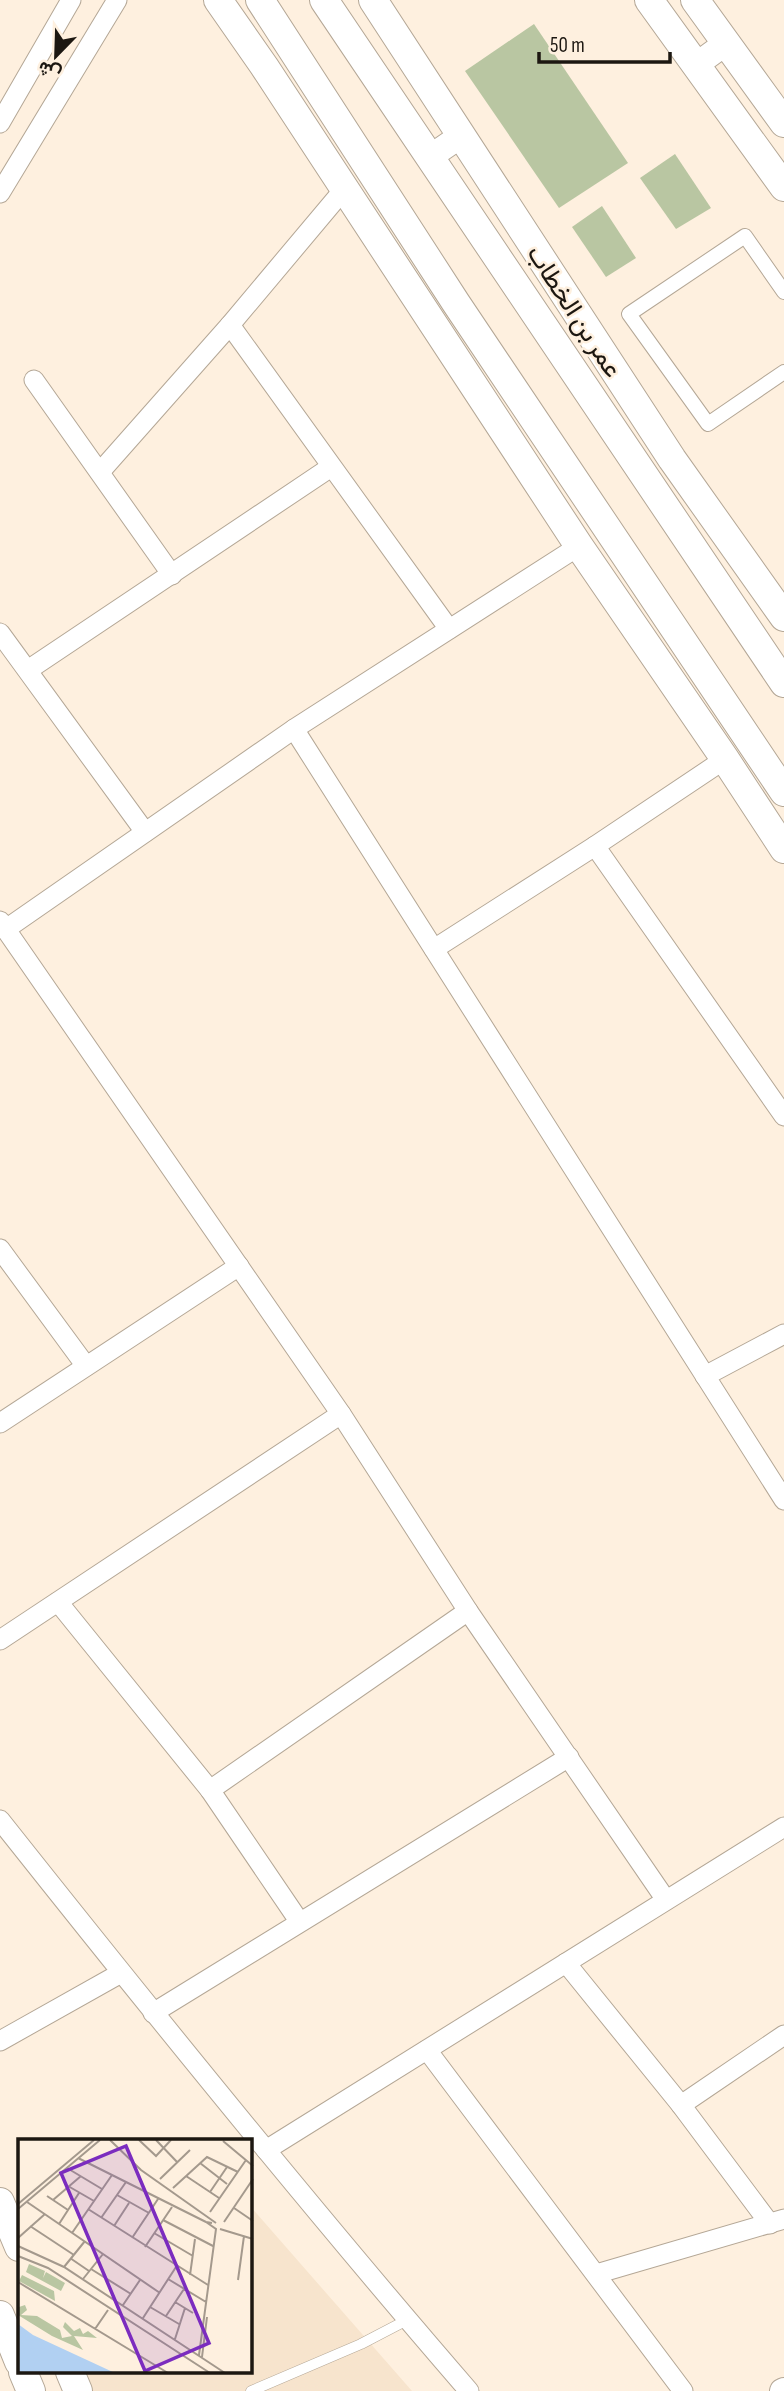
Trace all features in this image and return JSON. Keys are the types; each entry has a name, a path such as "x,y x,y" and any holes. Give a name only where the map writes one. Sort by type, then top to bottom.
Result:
{"main road":[{"path":"218,0 784,849"},
{"path":"260,0 456,303 784,792"},
{"path":"324,0 784,683"},
{"name":"عمر بن الخطاب","path":"373,0 672,460 784,617"},
{"path":"649,0 784,187"},
{"path":"695,0 784,123"},
{"path":"0,2202 18,2245"},
{"path":"0,2315 18,2360"},
{"path":"24,2374 31,2391"},
{"path":"71,2374 78,2391"}],"street":[{"path":"0,123 71,0"},
{"path":"0,193 117,0"},
{"path":"696,65 726,43"},
{"path":"429,157 462,135"},
{"path":"100,472 230,325 345,188"},
{"path":"784,292 745,236 629,314 708,424 784,372"},
{"path":"430,320 456,303"},
{"path":"230,325 449,629"},
{"path":"34,380 172,575"},
{"path":"29,670 331,467"},
{"path":"579,545 294,729 145,832 3,925 341,1414 468,1611 666,1900"},
{"path":"0,632 145,832"},
{"path":"294,729 784,1500"},
{"path":"434,949 725,759"},
{"path":"595,846 784,1116"},
{"path":"0,1249 86,1366"},
{"path":"0,1423 239,1266"},
{"path":"705,1376 784,1334"},
{"path":"0,1640 341,1414"},
{"path":"58,1602 210,1790 299,1921"},
{"path":"210,1790 468,1611"},
{"path":"153,2013 569,1757"},
{"path":"0,1820 153,2013 469,2391"},
{"path":"266,2150 784,1827"},
{"path":"566,1963 777,2221 596,2274"},
{"path":"0,2041 121,1973"},
{"path":"681,2105 784,2035"},
{"path":"427,2050 683,2391"}],"lane":[{"path":"251,2391 361,2344 407,2320"}],"shaded area":[{"path":"252,2208 412,2391 92,2391 84,2374 252,2374"}],"green space":[{"path":"534,24 628,163 559,208 465,71"},
{"path":"675,154 711,208 676,229 640,178"},
{"path":"602,206 636,258 606,277 572,227"}]}
